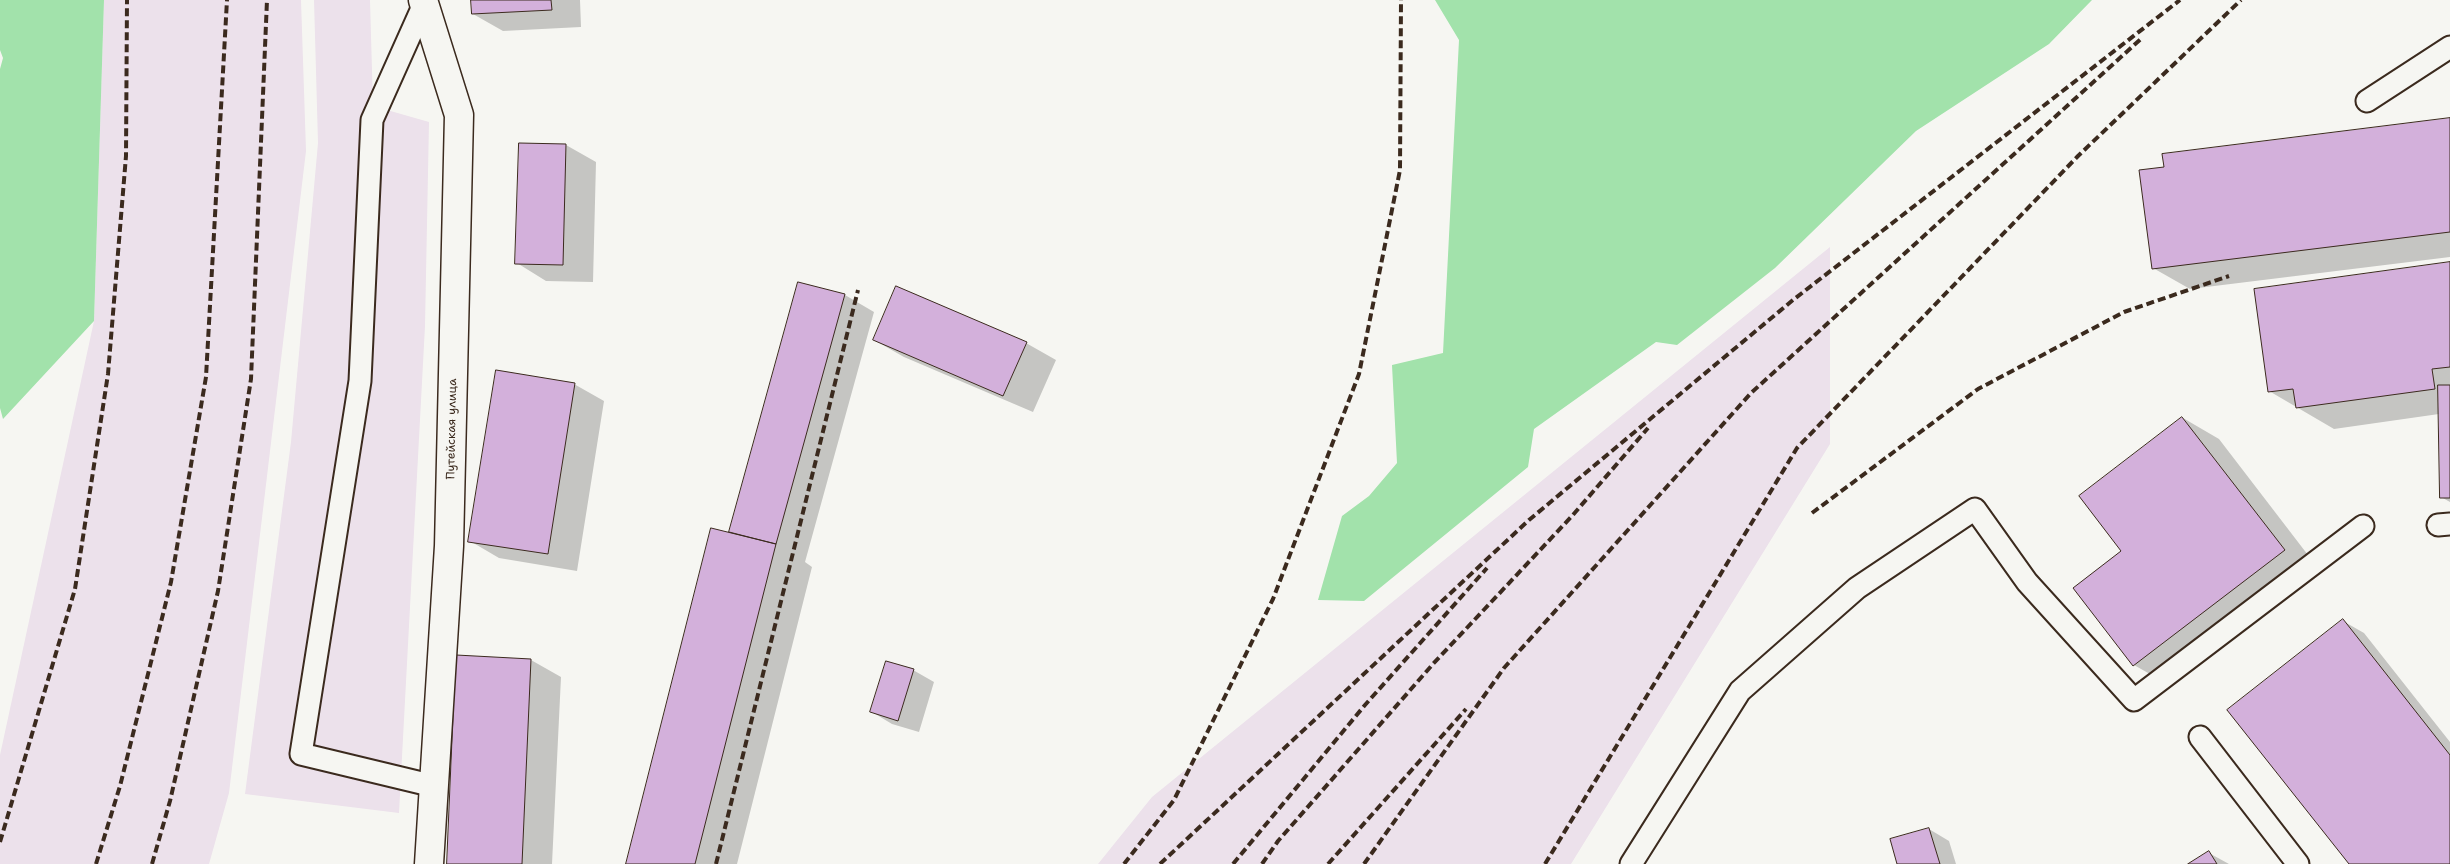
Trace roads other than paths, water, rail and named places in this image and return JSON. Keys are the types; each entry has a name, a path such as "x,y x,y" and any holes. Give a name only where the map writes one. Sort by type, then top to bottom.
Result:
{"street":[{"name":"Путейская улица","path":"423,2 459,114 449,546 429,864"}],"lane":[{"path":"423,2 372,120 360,381 301,754 434,786"},
{"path":"2367,101 2450,47"},
{"path":"1631,864 1740,691 1857,588 1975,509 2027,582 2134,700 2363,526"},
{"path":"2200,737 2298,864"}],"railway":[{"path":"0,842 75,589 108,374 126,156 127,0"},
{"path":"96,864 120,786 171,582 206,377 227,0"},
{"path":"152,864 170,801 218,591 251,379 267,0"},
{"path":"1124,864 1174,800 1273,599 1359,374 1400,170 1401,0"},
{"path":"1160,864 1529,520 1793,300 2180,0"},
{"path":"1545,864 1797,448 2078,156 2241,0"},
{"path":"1364,864 1504,668 1751,393 2143,37"},
{"path":"1812,513 1978,389 2124,312 2229,276"},
{"path":"716,864 858,290"},
{"path":"1262,864 1278,841 1433,664 1572,516 1648,428"},
{"path":"1233,864 1365,705 1487,568"},
{"path":"1328,864 1466,709"}]}
